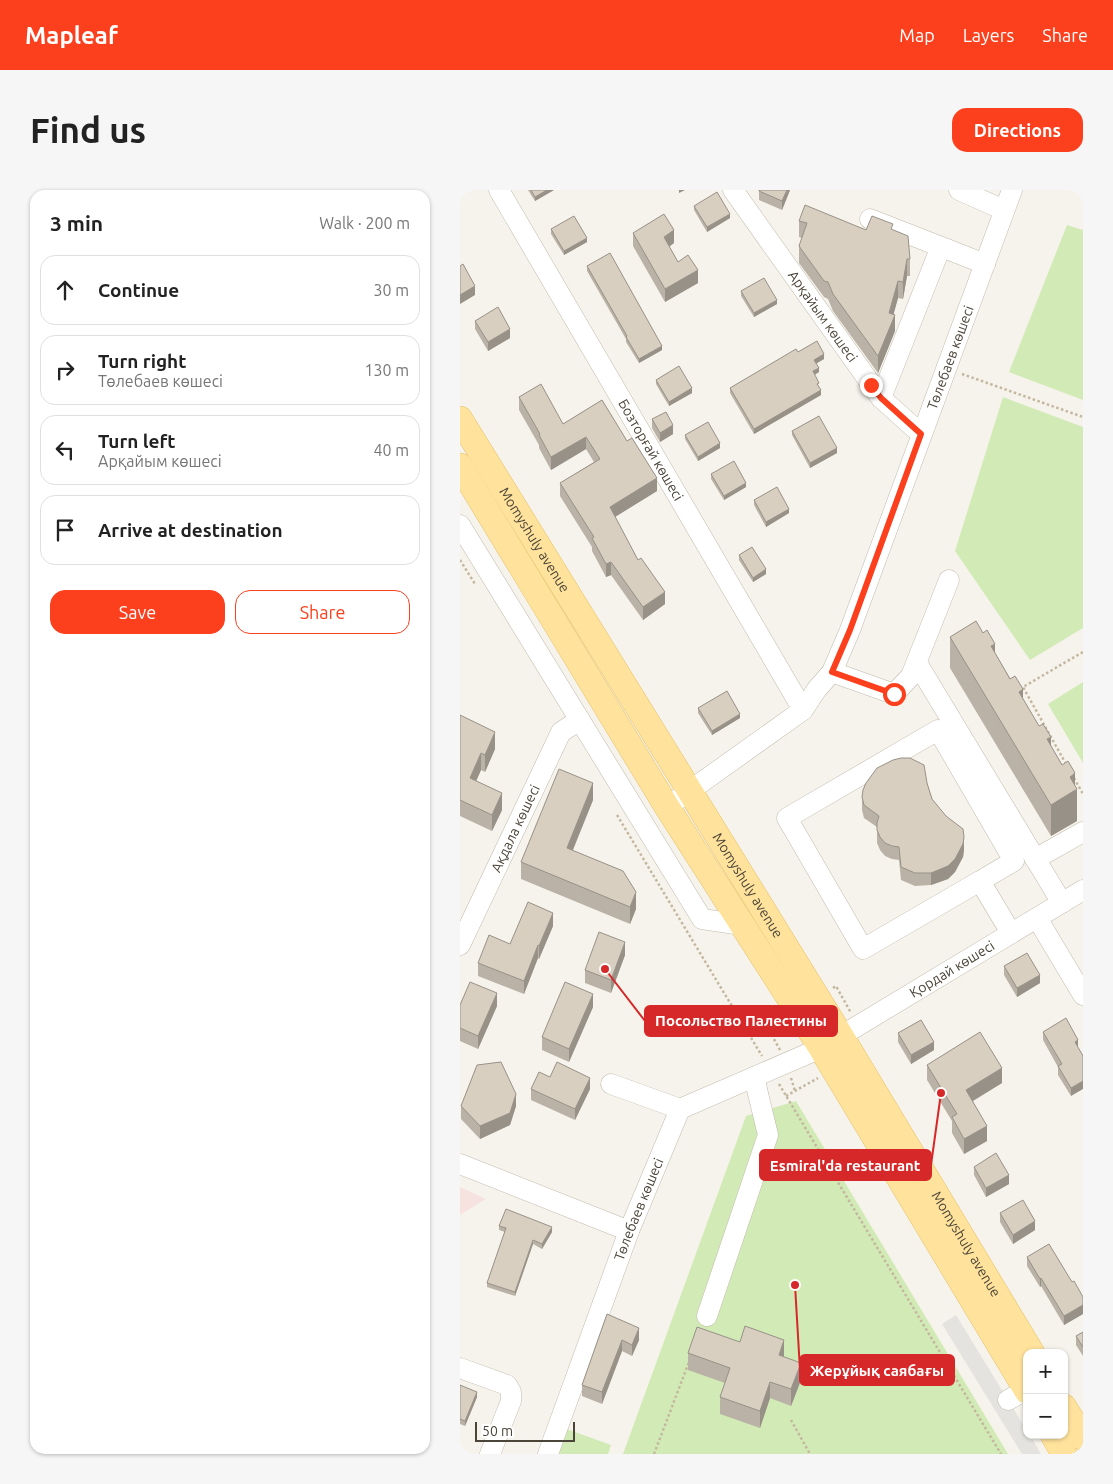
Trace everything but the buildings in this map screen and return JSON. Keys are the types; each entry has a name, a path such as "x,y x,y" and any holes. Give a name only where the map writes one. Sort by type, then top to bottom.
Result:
{"main road":[{"name":"Momyshuly avenue","path":"460,420 690,792 831,1042 1020,1394"},
{"name":"Momyshuly avenue","path":"460,466 667,807 742,925 831,1042 1029,1349"},
{"path":"1068,1413 1083,1438"},
{"path":"1055,1439 1064,1454"}],"street":[{"name":"Бозторғай көшесі","path":"498,190 803,710"},
{"name":"Арқайым көшесі","path":"734,190 881,398 921,434"},
{"path":"959,190 1004,210"},
{"name":"Төлебаев көшесі","path":"803,710 817,689 832,672 850,630 1012,190"},
{"path":"870,219 985,264"},
{"path":"881,398 938,254 947,249"},
{"path":"460,525 702,919 742,925"},
{"path":"832,672 894,694 912,676 949,580"},
{"path":"917,663 1062,903"},
{"path":"667,807 803,710"},
{"name":"Ақдала көшесі","path":"460,945 561,732 580,720"},
{"path":"938,730 1014,861 980,881 863,949 787,818 938,730"},
{"path":"1035,859 1083,832"},
{"path":"980,881 1011,933"},
{"name":"Қордай көшесі","path":"831,1042 1083,890"},
{"path":"1037,918 1083,995"},
{"path":"610,1084 680,1110 831,1042"},
{"path":"707,1316 768,1135 762,1074"},
{"name":"Төлебаев көшесі","path":"548,1454 629,1231 680,1110"},
{"path":"460,1164 629,1231"},
{"path":"460,1368 507,1385 511,1392 511,1401 490,1454"}],"path":[{"path":"946,368 1083,417"},
{"path":"460,560 476,585"},
{"path":"1069,769 1023,687 1083,652"},
{"path":"1074,778 1083,794"},
{"path":"616,814 762,1074 786,1096 1001,1454"},
{"path":"786,1096 795,1091"},
{"path":"654,1454 689,1362"},
{"path":"791,1420 810,1454"}],"shaded area":[{"path":"460,1187 486,1199 460,1215"},
{"path":"956,1315 1023,1424 1023,1439 1032,1439 1041,1454 1022,1454 942,1324"}],"green space":[{"path":"1067,225 1083,230 1083,400 1009,372"},
{"path":"1003,397 1083,427 1083,628 1030,660 955,551"},
{"path":"1083,682 1083,763 1048,704"},
{"path":"796,1101 1008,1454 623,1454 746,1116"},
{"path":"564,1428 611,1445 608,1454 555,1454"}],"place":[{"name":"Посольство Палестины","path":"605,969"},
{"name":"Esmiral'da restaurant","path":"941,1093"},
{"name":"Жерұйық саябағы","path":"795,1285"}],"route":[{"path":"871,385 881,398 921,434 850,630 832,672 894,694"}]}
